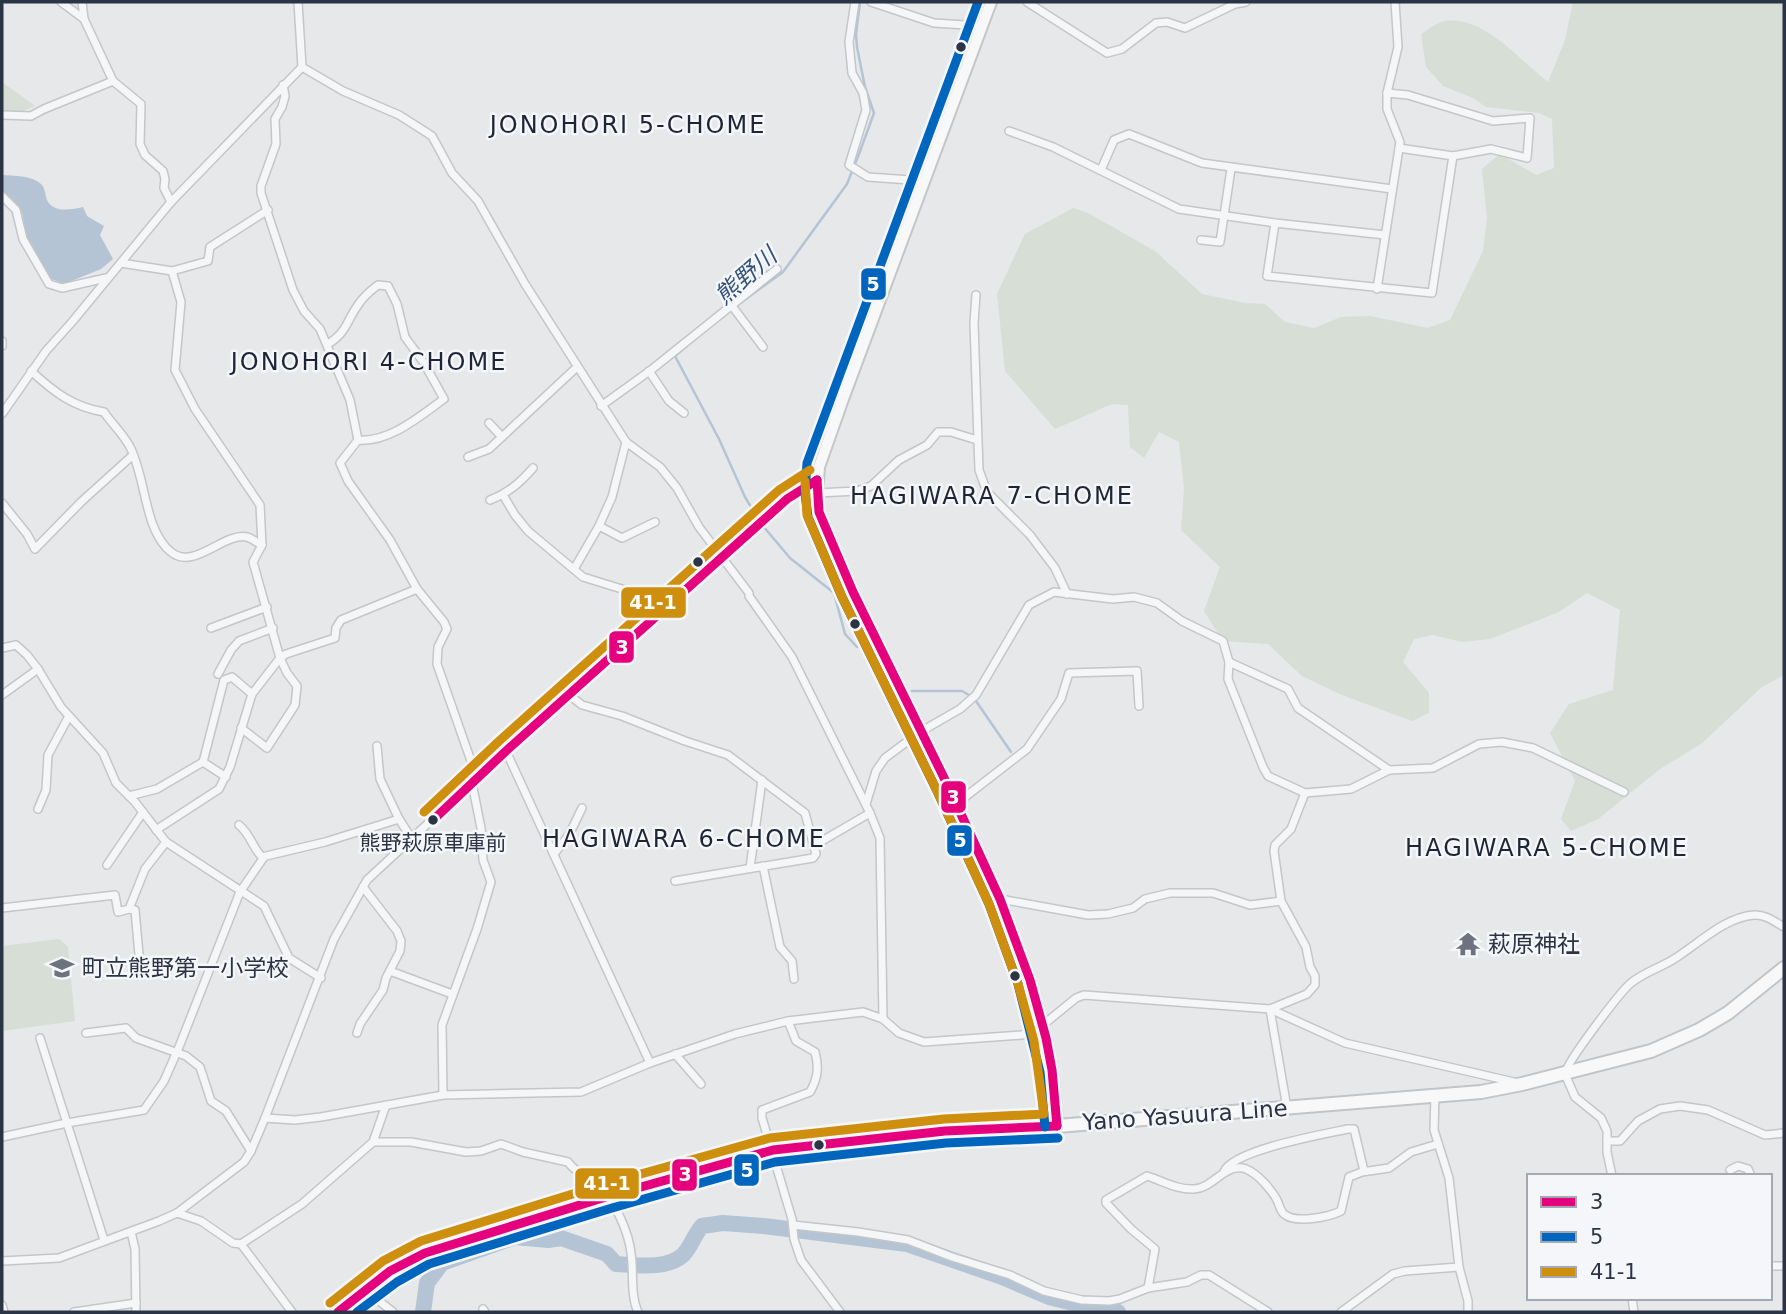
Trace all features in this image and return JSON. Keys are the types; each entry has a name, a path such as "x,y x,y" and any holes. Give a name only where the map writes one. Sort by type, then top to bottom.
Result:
{"main road":[{"path":"991,2 843,399 817,480 817,493 819,512 853,592 1000,899 1030,980 1043,1025 1052,1070 1057,1126"},
{"name":"Yano Yasuura Line","path":"338,1312 400,1263 425,1253 609,1196 773,1150 945,1131 1057,1126 1481,1092 1565,1074 1651,1051 1699,1030 1728,1013 1784,968"}],"street":[{"path":"61,2 84,19"},
{"path":"82,2 84,19 113,81 141,104 139,144 145,155 163,172 164,188 171,202"},
{"path":"298,2 302,67"},
{"path":"855,2 849,42 852,73 863,93 866,110 849,165 868,177 925,181"},
{"path":"871,2 934,23 982,26"},
{"path":"1027,2 1107,53 1122,49 1156,23 1167,22 1185,29 1234,4 1246,2"},
{"path":"1377,289 1399,148 1387,109 1387,93 1398,47 1395,2"},
{"path":"2,414 31,371 171,202 302,67"},
{"path":"302,67 343,91 400,116 432,136 452,173 478,201 525,284 626,442 660,467 677,488 699,527 792,657 866,804 880,838 883,1019"},
{"path":"2,115 31,116 113,81"},
{"path":"283,85 285,96 275,119 276,144 261,186 293,290 304,311 320,329 328,344 350,400 358,440"},
{"path":"1387,93 1408,96 1493,121 1530,118 1527,158 1491,149 1453,156 1399,148"},
{"path":"1009,131 1053,147 1178,209 1385,235"},
{"path":"1101,170 1114,140 1129,134 1202,163 1392,189"},
{"path":"1275,223 1267,276 1432,293 1453,156"},
{"path":"1201,240 1220,242 1231,169"},
{"path":"2,196 16,210 23,239 49,284 62,288 106,278"},
{"path":"121,263 172,271 208,261 210,247 268,210"},
{"path":"601,405 649,371 777,269"},
{"path":"172,271 181,302 175,370 195,409 260,505 262,545 253,562 280,658 297,686 295,705 267,748 241,728"},
{"path":"328,344 347,327 366,295 378,285 388,286 397,304 401,329 444,399 416,419 386,435 368,441 358,440"},
{"path":"976,295 974,323 979,414 976,440 979,470 987,492 1030,535 1055,568 1067,594"},
{"path":"732,306 763,347"},
{"path":"468,457 489,449 577,368"},
{"path":"31,371 67,401 83,408 104,412 131,447 157,536 169,551 177,556 189,557 239,537 248,537 262,545"},
{"path":"649,371 669,401 684,413"},
{"path":"489,423 502,437"},
{"path":"817,493 857,491 872,486 900,460 927,445 938,432 951,432 976,440"},
{"path":"358,440 342,459 342,468 353,490 390,540 417,589 447,629 438,647 437,664 475,780 483,860 491,882 478,929 442,1026 443,1095"},
{"path":"574,569 599,526 612,496 626,442"},
{"path":"2,503 35,549 132,455"},
{"path":"490,500 503,495 523,480 533,468"},
{"path":"2,1261 59,1258 131,1232 177,1213 244,1162 265,1118 334,939 367,880 506,751 788,499 817,480"},
{"path":"503,495 528,531 583,577 638,594 658,616"},
{"path":"599,526 622,538 655,522"},
{"path":"156,830 219,789 226,777 252,694 280,658 335,638 336,628 341,620 417,589"},
{"path":"866,804 876,771 885,758 920,732 960,709 976,695 1029,606 1054,592 1113,599 1134,597 1157,603 1182,621 1223,642 1229,662 1227,679 1268,776 1305,793 1351,789 1390,771 1433,768 1479,744 1502,742 1533,748 1624,792"},
{"path":"211,628 267,607"},
{"path":"218,674 239,641 273,628"},
{"path":"2,648 16,645 27,655 69,716 103,753 116,783 130,796 166,842 264,906 289,958 321,978"},
{"path":"1229,662 1288,689 1298,708 1390,771"},
{"path":"2,695 38,669"},
{"path":"956,804 1027,749 1061,699 1069,673 1137,671 1139,706"},
{"path":"130,796 157,789 203,762 224,680 232,677 252,694"},
{"path":"569,695 582,705 622,716 728,755 804,813 815,845 816,854 813,858 675,881"},
{"path":"38,809 46,790 48,755 69,716"},
{"path":"377,746 380,779 412,839"},
{"path":"506,751 650,1063"},
{"path":"203,762 226,777"},
{"path":"750,868 762,780"},
{"path":"1270,1009 1307,993 1315,985 1306,947 1281,901 1274,851 1275,845 1291,829 1305,793"},
{"path":"554,854 569,835 582,808"},
{"path":"107,865 143,812"},
{"path":"815,845 870,813"},
{"path":"2,1137 144,1110 164,1081 176,1054 240,892 264,857 399,819"},
{"path":"239,825 248,833 256,851 264,857"},
{"path":"129,909 145,869 166,842"},
{"path":"763,866 780,947 792,961 794,979"},
{"path":"357,1033 383,990 400,951 401,941 397,930 363,887"},
{"path":"1000,899 1088,915 1133,908 1145,899 1170,893 1213,893 1250,905 1281,901"},
{"path":"2,908 116,895 118,912 135,910 140,966"},
{"path":"1612,1174 1607,1131 1601,1118 1575,1097 1565,1074 1569,1061 1617,997 1645,973 1671,961 1725,925 1746,917 1767,917 1784,927"},
{"path":"390,971 452,994"},
{"path":"265,1118 295,1120 443,1095 581,1092 650,1063 735,1034 789,1021 863,1012 883,1019 900,1033 924,1042 1022,1035 1043,1025 1076,998 1084,995 1270,1009 1345,1043 1522,1084"},
{"path":"1270,1009 1287,1108"},
{"path":"789,1021 796,1041 815,1052 817,1075 810,1092 762,1110 762,1118 773,1150 801,1260 840,1312"},
{"path":"86,1033 125,1028 136,1038 186,1056 200,1067 211,1101 226,1111 251,1151"},
{"path":"40,1038 104,1240"},
{"path":"676,1054 701,1084"},
{"path":"1434,1096 1434,1130 1448,1178 1459,1267 1468,1301 1468,1312"},
{"path":"177,1213 201,1221 233,1243 241,1244 302,1205 373,1142 386,1105"},
{"path":"1607,1141 1620,1140 1638,1121 1660,1109 1680,1106 1708,1110 1765,1135 1784,1133"},
{"path":"1224,1173 1229,1164 1279,1144 1348,1129 1354,1129 1364,1171"},
{"path":"373,1142 411,1142 466,1152 481,1151 501,1144 568,1162 574,1170 598,1177 622,1222 631,1250 634,1302 638,1312"},
{"path":"1149,1288 1155,1249 1109,1208 1107,1200 1147,1176 1180,1189 1196,1189 1209,1185 1232,1168 1245,1168 1267,1186 1283,1214 1315,1219 1341,1211 1349,1177 1364,1171 1389,1168 1411,1152 1438,1144"},
{"path":"1730,1170 1738,1166 1748,1169 1750,1174"},
{"path":"793,1225 908,1240 951,1257 1010,1275 1044,1291 1071,1298 1109,1301 1149,1288 1187,1282 1201,1275 1209,1275 1268,1312"},
{"path":"131,1232 135,1249 136,1312"},
{"path":"241,1244 292,1312"},
{"path":"1341,1312 1393,1274 1459,1267"},
{"path":"364,1289 393,1312"},
{"path":"74,1312 136,1303"},
{"path":"2,1305 4,1312"}],"shaded area":[{"path":"1573,2 1784,2 1784,675 1762,687 1701,744 1660,769 1598,819 1571,831 1561,819 1575,781 1550,733 1569,704 1613,690 1620,610 1587,593 1559,612 1490,639 1462,642 1433,635 1414,639 1403,662 1429,693 1429,713 1412,721 1342,695 1302,676 1268,644 1223,641 1204,611 1220,567 1181,530 1184,489 1179,442 1159,432 1144,458 1130,447 1128,405 1112,404 1055,429 1005,371 997,294 1025,234 1073,208 1088,213 1155,251 1202,294 1245,303 1265,304 1285,322 1314,328 1341,317 1370,316 1428,328 1450,320 1483,251 1487,218 1482,169 1500,154 1536,175 1554,168 1552,119 1539,113 1486,107 1473,98 1443,86 1426,67 1421,34 1445,21 1474,25 1501,42 1548,82 1565,40"},
{"path":"2,82 35,106 2,120"},
{"path":"59,939 68,947 75,1021 2,1031 2,946"}],"water":[{"path":"2,175 22,176 37,181 44,189 50,204 58,209 83,207 87,216 104,226 100,235 113,259 101,269 64,284 49,278 27,240 22,212 12,199 2,193"}],"waterway":[{"name":"熊野川","path":"739,304 783,272 847,184 874,113 865,87 857,47 860,2"},
{"name":"熊野川","path":"682,350 675,356 757,517"},
{"name":"熊野川","path":"763,526 790,558 834,593 845,634 857,647"},
{"name":"熊野川","path":"912,691 962,691 969,695"},
{"name":"熊野川","path":"976,701 1011,752"},
{"path":"423,1312 427,1283 442,1263 515,1237 548,1240 561,1238 607,1254 616,1264 651,1266 668,1263 683,1255 702,1226 723,1223 907,1244 1002,1277 1049,1297 1118,1312"}],"transit line":[{"name":"5","path":"978,2 807,463 805,493 808,517 842,597 989,904 1018,984 1040,1072 1045,1127"},
{"name":"41-1","path":"424,812 498,742 779,490 810,470"},
{"name":"3","path":"817,480 819,512 853,592 1000,899 1030,980 1046,1038 1057,1126"},
{"name":"3","path":"432,821 506,751 787,499 817,480"},
{"name":"41-1","path":"330,1303 383,1261 421,1241 605,1184 770,1138 944,1119 1044,1114 1034,1041 1018,984 989,904 842,597 807,515 805,481"},
{"name":"3","path":"338,1312 390,1271 425,1253 609,1196 773,1150 945,1131 1057,1126"},
{"name":"5","path":"357,1312 397,1282 429,1264 775,1162 946,1143 1058,1138"}],"place":[{"name":"熊野萩原車庫前","path":"433,820"},
{"name":"萩原神社","path":"1468,944"},
{"name":"町立熊野第一小学校","path":"62,968"}],"district":[{"name":"JONOHORI 5-CHOME","path":"628,125"},
{"name":"JONOHORI 4-CHOME","path":"369,362"},
{"name":"HAGIWARA 7-CHOME","path":"992,496"},
{"name":"HAGIWARA 6-CHOME","path":"684,839"},
{"name":"HAGIWARA 5-CHOME","path":"1547,848"}]}
